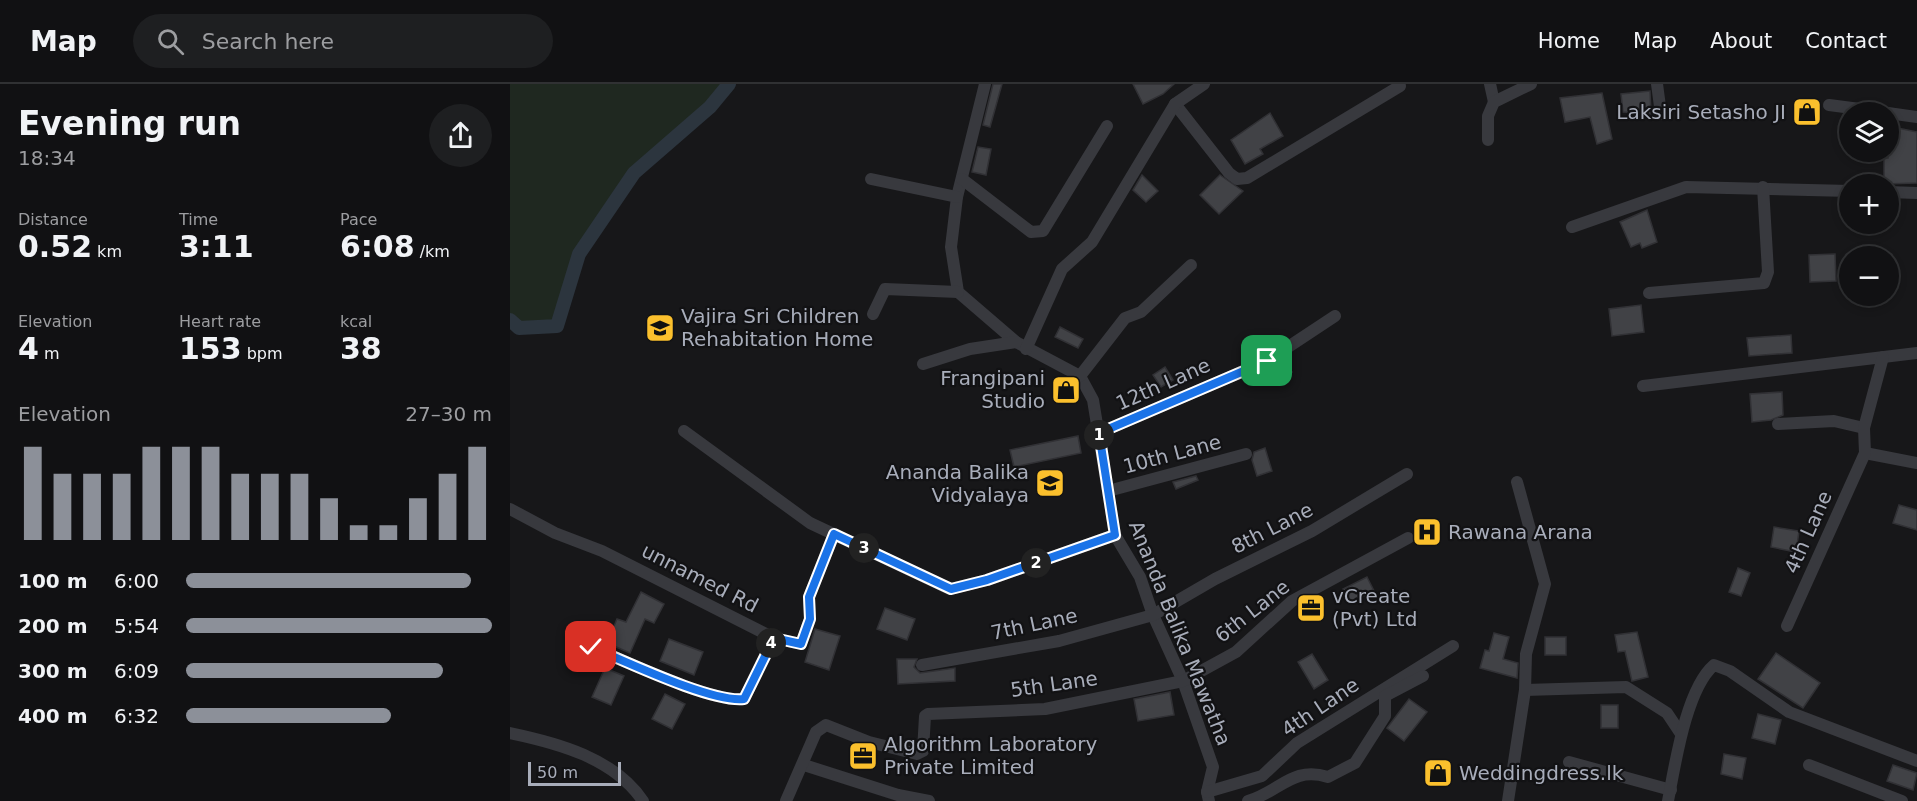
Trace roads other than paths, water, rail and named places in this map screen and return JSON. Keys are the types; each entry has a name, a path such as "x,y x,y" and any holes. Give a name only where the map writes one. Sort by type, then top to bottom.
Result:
{"street":[{"path":"958,292 951,247 957,197 985,84"},
{"path":"1175,104 1229,174 1237,178 1247,178 1400,86 1399,84"},
{"path":"1488,140 1488,116 1494,102 1490,84"},
{"path":"1494,102 1531,84"},
{"path":"1657,84 1661,114"},
{"path":"1021,346 1062,269 1092,242 1175,104 1198,86"},
{"path":"1829,105 1839,106"},
{"path":"1899,115 1917,117"},
{"path":"962,179 1031,232 1043,231 1107,126"},
{"path":"871,179 957,197"},
{"path":"1572,227 1686,186 1839,190"},
{"path":"1649,293 1764,283 1768,272 1763,187"},
{"path":"1899,192 1917,193"},
{"path":"873,314 885,290 958,292 1021,346 1080,376 1125,318 1141,312 1191,266"},
{"name":"12th Lane","path":"1099,433 1267,361 1335,316"},
{"path":"923,364 970,349 1021,346"},
{"path":"1642,386 1917,353"},
{"name":"4th Lane","path":"1787,626 1865,453 1864,428 1883,357"},
{"name":"Ananda Balika Mawatha","path":"1080,376 1093,400 1115,535 1140,577 1153,615 1183,681 1213,766 1208,796"},
{"path":"1778,424 1834,422 1864,428"},
{"path":"684,431 810,523 951,589 987,580 1115,535"},
{"path":"1865,453 1917,463"},
{"name":"10th Lane","path":"1108,491 1246,454"},
{"name":"8th Lane","path":"1153,615 1215,579 1312,531 1407,474"},
{"path":"1508,801 1525,690 1526,654 1545,584 1517,482"},
{"name":"unnamed Rd","path":"510,509 555,533 602,551 774,638 801,644 810,619 809,597 834,534"},
{"name":"6th Lane","path":"1183,681 1236,652 1292,601 1408,538"},
{"name":"7th Lane","path":"922,665 1059,641 1153,615"},
{"path":"591,647 671,680 733,701 744,699 774,638"},
{"name":"4th Lane","path":"1208,796 1262,776 1298,743 1453,646"},
{"path":"1569,762 1670,796 1682,734 1704,673 1714,665 1730,671 1789,712 1917,761"},
{"path":"1248,801 1268,795 1291,778 1311,772 1328,777 1355,763 1385,716 1385,696 1423,676"},
{"name":"5th Lane","path":"804,765 816,732 826,725 869,742 917,754 923,751 928,714 1045,709 1183,681"},
{"path":"1525,690 1626,687 1667,713 1682,734"},
{"path":"510,733 544,740 601,762 634,787 643,801"},
{"path":"786,801 804,765 898,795 929,801"},
{"path":"1809,765 1902,801"}],"waterway":[{"path":"510,320 519,328 557,326 579,254 634,173 710,107 729,84"}],"place":[{"name":"Laksiri Setasho JI","path":"1807,112"},
{"name":"Vajira Sri Children Rehabitation Home","path":"660,328"},
{"name":"Frangipani Studio","path":"1066,390"},
{"name":"Ananda Balika Vidyalaya","path":"1050,483"},
{"name":"Rawana Arana","path":"1427,532"},
{"name":"vCreate (Pvt) Ltd","path":"1311,608"},
{"name":"Algorithm Laboratory Private Limited","path":"863,756"},
{"name":"Weddingdress.lk","path":"1438,773"}]}
